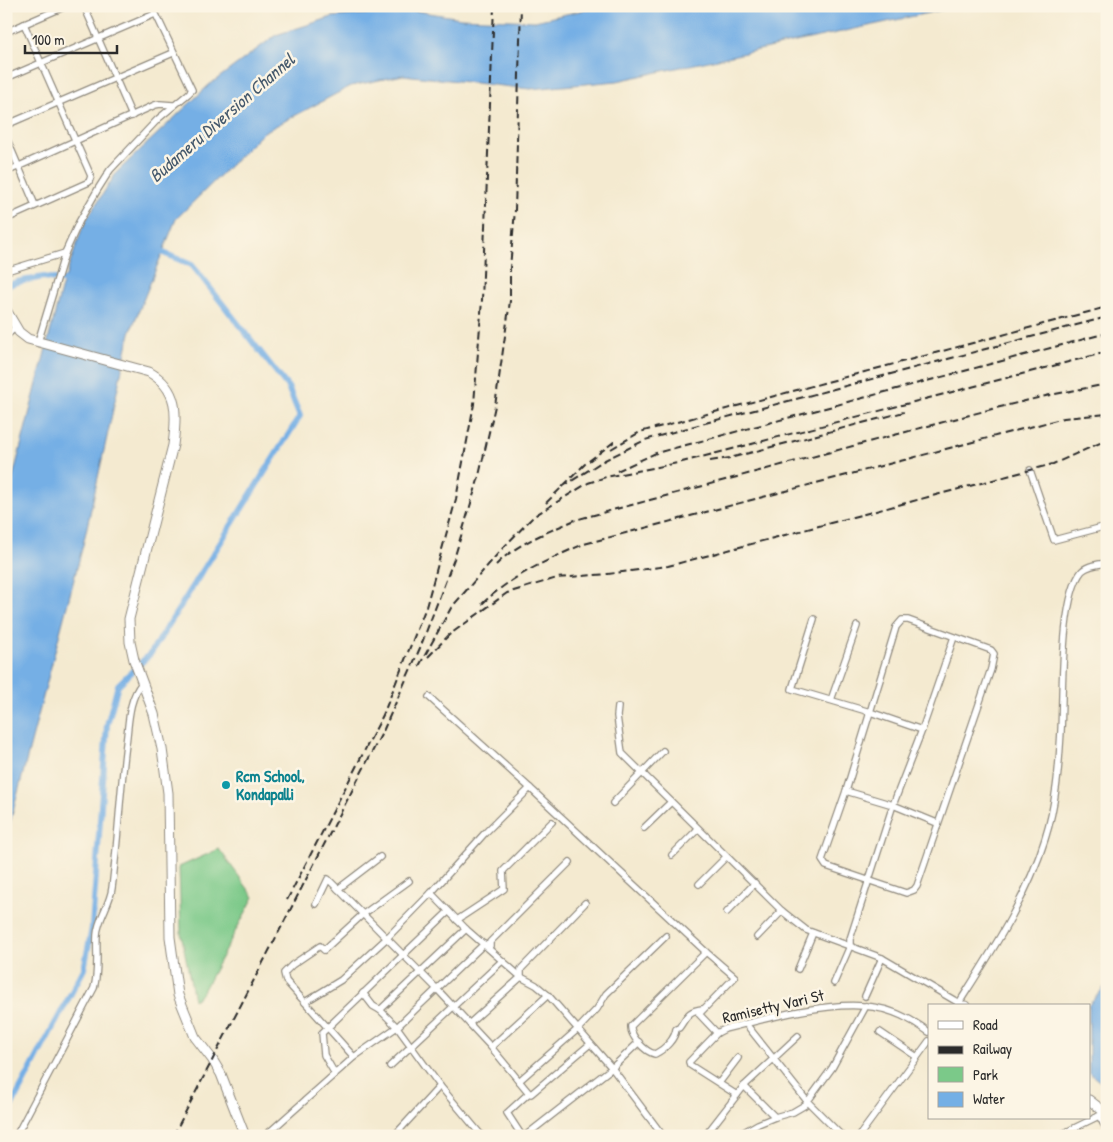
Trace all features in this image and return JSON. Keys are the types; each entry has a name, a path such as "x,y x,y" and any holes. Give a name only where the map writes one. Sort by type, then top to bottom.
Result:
{"main road":[{"path":"6,310 23,336 33,342 149,372 158,377 168,388 175,403 176,421 173,445 129,619 130,642 134,660 154,714 162,750 168,793 170,937 178,995 195,1037 221,1074 245,1136"},
{"path":"1090,1101 1103,1114"}],"street":[{"path":"6,32 66,6"},
{"path":"84,6 132,116"},
{"path":"38,342 65,253 80,222 110,170 158,119 192,90 152,6"},
{"path":"6,78 155,14"},
{"path":"6,218 89,182 91,176 24,24"},
{"path":"6,124 173,53"},
{"path":"6,172 155,105 174,105"},
{"path":"6,137 35,205"},
{"path":"6,271 65,253"},
{"path":"6,336 16,327"},
{"path":"1030,470 1054,540 1107,526"},
{"path":"962,1004 1012,916 1046,839 1055,795 1058,764 1069,601 1083,570 1094,565 1107,563"},
{"path":"814,619 792,689 870,712 922,730"},
{"path":"902,620 908,620 991,650 994,654 991,669 914,890 906,893 822,863 870,712 898,622 902,620"},
{"path":"831,700 857,626"},
{"path":"834,983 850,946 850,939 893,805 922,730 954,637"},
{"path":"16,1136 94,988 98,975 97,935 99,924 112,891 121,784 131,704 136,691 142,683"},
{"path":"429,697 735,977 702,1010 700,1015 717,1033"},
{"path":"618,707 617,716 622,753 782,911 806,930 882,958 959,1004"},
{"path":"613,804 664,751"},
{"path":"305,1002 341,980 387,938 432,894 484,834 530,788"},
{"path":"846,791 893,805 937,823"},
{"path":"644,828 671,802"},
{"path":"457,920 504,889 503,872 552,822"},
{"path":"672,855 698,829"},
{"path":"338,889 380,857"},
{"path":"699,884 726,857"},
{"path":"484,944 490,946 490,942 570,862"},
{"path":"316,904 328,880 437,988 491,1047 529,1093"},
{"path":"354,1057 286,981 284,973 292,965 320,946 324,950 362,914 409,881"},
{"path":"726,912 755,884"},
{"path":"432,894 448,912 502,961 521,977 536,985 548,995 579,1028 590,1044 612,1068 663,1136"},
{"path":"470,1024 521,977 522,969 585,904"},
{"path":"756,937 782,911"},
{"path":"334,1074 324,1055 322,1033 448,912"},
{"path":"380,1010 466,929"},
{"path":"798,969 813,933"},
{"path":"520,1081 579,1028 597,1009 606,994 666,936"},
{"path":"265,1136 354,1057 396,1027 484,944"},
{"path":"702,1010 692,1011 679,1028 676,1029 672,1040 658,1053 652,1054 641,1045 631,1032 631,1026 706,952"},
{"path":"865,996 882,958"},
{"path":"390,1066 502,961"},
{"path":"363,993 412,1046 440,1086 482,1136"},
{"path":"491,1047 548,995"},
{"name":"Ramisetty Vari St","path":"737,1095 708,1077 689,1062 717,1033 746,1024 837,1006 866,1006 890,1011 918,1024 928,1031"},
{"path":"736,1136 805,1105 832,1068 866,1006"},
{"path":"746,1024 808,1101 842,1136"},
{"path":"880,1032 917,1057"},
{"path":"705,1136 744,1086 798,1036"},
{"path":"590,1044 534,1093 529,1093 507,1113 524,1136 612,1068 639,1042"},
{"path":"859,1136 928,1042"},
{"path":"719,1083 738,1058"},
{"path":"394,1136 440,1086"},
{"path":"744,1086 775,1117"},
{"path":"1058,1136 1103,1114 1107,1130"},
{"path":"710,1130 717,1136"}],"green space":[{"path":"219,849 254,897 202,993 194,1000 181,933 179,867"}],"water":[{"name":"Budameru Diversion Channel","path":"602,6 960,6 617,81 530,89 403,75 351,86 264,132 176,219 130,333 83,545 6,838 6,504 61,290 84,223 117,172 209,85 276,35 332,17 410,10 461,18 535,21"},
{"path":"1107,984 1107,1087 1090,1074 1090,1004"}],"waterway":[{"path":"6,1116 84,969 92,928 107,725 118,685 151,653 300,416 288,387 192,265 154,249"},
{"path":"6,286 44,277 70,282"}],"railway":[{"path":"287,900 383,715 426,607 456,499 474,404 482,300 494,6"},
{"path":"173,1136 384,729 420,648 454,559 478,480 495,406 510,301 510,268 515,210 521,6"},
{"path":"611,449 640,432 1107,307"},
{"path":"562,487 603,461 645,440 1107,317"},
{"path":"617,471 656,453 1107,333"},
{"path":"419,666 451,608 501,550 534,516 588,483 606,477 678,463 1107,352"},
{"path":"496,565 523,544 575,520 992,409 1107,384"},
{"path":"710,461 730,458 904,412"},
{"path":"482,604 517,577 584,544 1064,418 1107,414"},
{"path":"428,657 449,635 507,593 557,578 608,574 668,566 1053,464 1107,440"},
{"path":"546,503 585,464 615,441"}],"place":[{"name":"Rcm School, Kondapalli","path":"226,785"}]}
